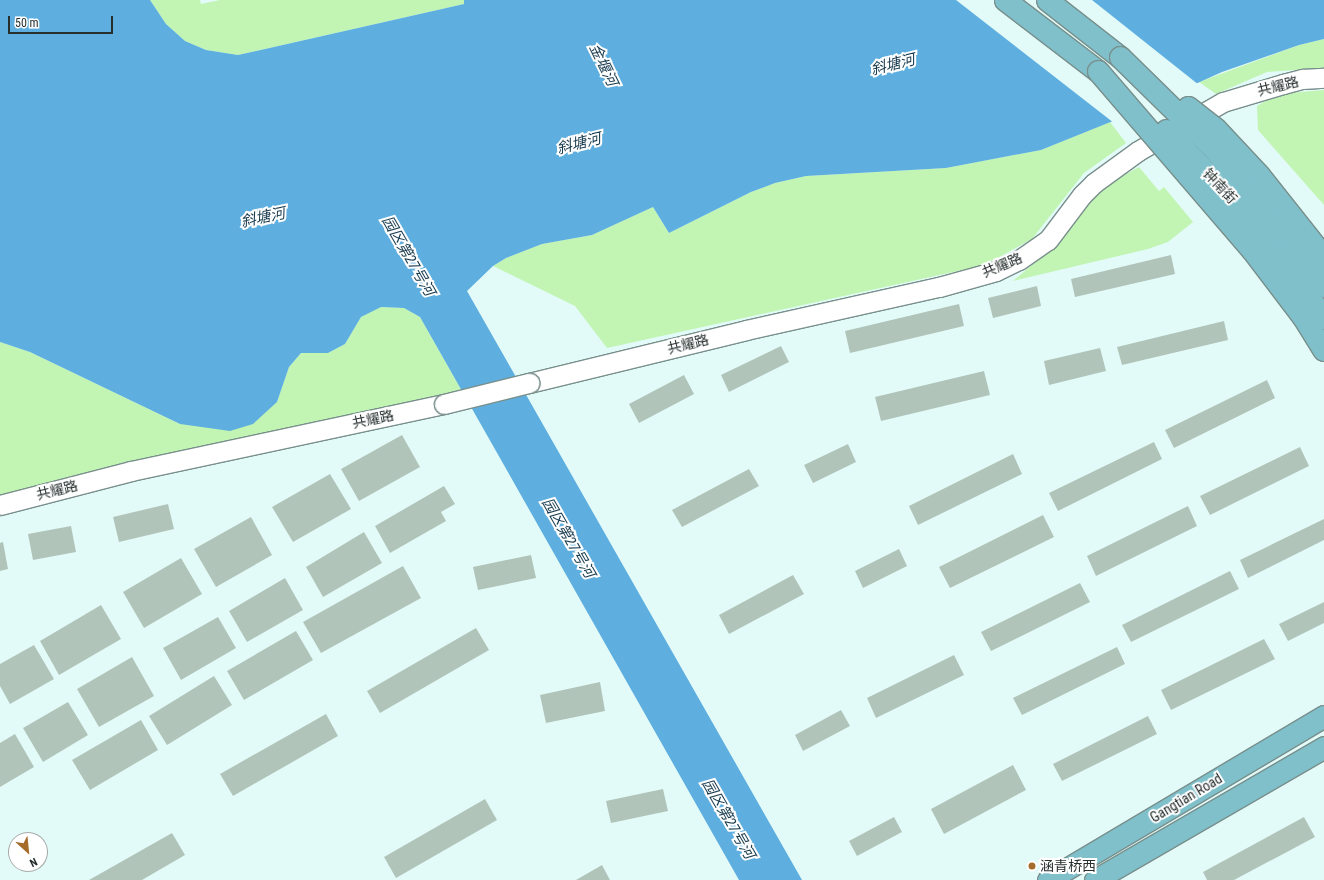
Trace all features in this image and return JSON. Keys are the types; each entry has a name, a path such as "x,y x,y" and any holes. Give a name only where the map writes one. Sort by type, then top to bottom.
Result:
{"main road":[{"path":"1005,0 1098,71 1257,255 1303,317 1324,350"},
{"path":"1047,0 1215,128 1259,175 1324,257"},
{"name":"钟南街","path":"1120,56 1210,145 1236,173 1279,224 1324,286"},
{"name":"钟南街","path":"1098,71 1148,112 1238,205 1282,259 1324,318"},
{"name":"Gangtian Road","path":"1048,880 1324,716"},
{"name":"Gangtian Road","path":"1095,880 1324,747"}],"street":[{"name":"共耀路","path":"0,505 130,472 444,404 746,330 938,287 996,271 1019,260 1048,240 1082,195 1094,183 1144,148 1223,102 1302,79 1324,78"}],"green space":[{"path":"150,0 200,0 201,4 220,0 464,0 464,4 238,55 206,50 185,41 166,24"},
{"path":"1324,39 1324,68 1267,72 1216,94 1199,82 1299,45"},
{"path":"1324,90 1324,205 1258,130 1257,106 1277,94"},
{"path":"1110,122 1126,143 1084,173 1032,239 985,265 607,348 575,306 493,266 506,258 542,244 592,235 653,207 669,233 751,192 775,183 806,176 946,168 1041,150"},
{"path":"1139,167 1159,191 1164,187 1193,222 1168,242 1148,249 1013,281 1039,259 1104,186"},
{"path":"380,307 404,308 420,317 463,393 0,506 0,342 30,352 180,424 277,402 289,367 301,353 328,353 345,344 361,317"}],"water":[{"path":"0,0 150,0 166,24 185,41 206,50 238,55 464,4 464,0 1324,0 1324,39 1299,45 1222,72 1113,121 1041,150 946,168 806,176 775,183 751,192 669,233 653,207 592,235 542,244 506,258 493,266 467,291 802,880 739,880 420,317 404,308 381,307 361,317 345,344 328,353 301,353 289,367 277,402 253,424 230,431 180,424 30,352 0,342"}],"pier":[{"path":"956,0 1092,0 1199,85 1114,123"}],"building":[{"path":"1171,255 1175,274 1075,297 1071,279"},
{"path":"1037,286 1041,306 993,318 988,298"},
{"path":"959,304 964,326 850,353 845,331"},
{"path":"1224,321 1228,340 1122,365 1117,347"},
{"path":"781,346 789,362 729,392 721,375"},
{"path":"1100,348 1106,371 1049,385 1044,361"},
{"path":"984,371 990,395 881,421 875,397"},
{"path":"684,375 694,394 639,423 629,404"},
{"path":"1267,380 1275,398 1174,448 1165,430"},
{"path":"402,435 420,467 359,501 341,469"},
{"path":"1154,442 1162,459 1058,511 1049,493"},
{"path":"848,444 856,462 813,483 804,465"},
{"path":"1300,447 1309,466 1210,515 1200,496"},
{"path":"1013,454 1022,474 918,525 909,506"},
{"path":"749,469 759,486 682,527 672,510"},
{"path":"330,474 351,509 293,542 272,507"},
{"path":"444,486 455,504 441,512 446,521 390,553 375,526"},
{"path":"168,504 174,529 119,542 113,517"},
{"path":"1188,506 1197,526 1096,576 1087,556"},
{"path":"1043,515 1054,537 950,588 939,567"},
{"path":"251,517 272,555 216,587 194,549"},
{"path":"1324,519 1324,540 1248,578 1240,560"},
{"path":"71,526 76,552 33,560 28,534"},
{"path":"364,532 382,563 323,597 306,567"},
{"path":"3,542 8,569 0,571 0,543"},
{"path":"899,549 907,566 863,588 855,571"},
{"path":"531,555 536,578 478,590 473,567"},
{"path":"181,558 202,594 144,628 123,592"},
{"path":"403,566 421,598 321,653 303,622"},
{"path":"1230,571 1239,589 1131,642 1122,625"},
{"path":"793,575 804,594 729,634 719,615"},
{"path":"285,578 303,610 247,642 229,611"},
{"path":"1080,583 1090,602 991,651 981,632"},
{"path":"1324,602 1324,623 1288,641 1279,624"},
{"path":"101,605 121,639 59,675 40,641"},
{"path":"218,617 236,648 181,680 163,648"},
{"path":"476,628 489,650 380,713 367,691"},
{"path":"296,631 313,660 244,700 227,671"},
{"path":"1264,639 1275,659 1171,710 1161,690"},
{"path":"34,645 54,679 10,704 0,686 0,664"},
{"path":"1117,647 1125,664 1022,715 1013,698"},
{"path":"954,655 964,675 876,718 867,698"},
{"path":"132,657 154,696 99,727 77,689"},
{"path":"214,676 232,705 167,745 149,716"},
{"path":"600,682 605,711 546,723 540,695"},
{"path":"68,702 88,735 43,762 23,728"},
{"path":"841,710 850,726 803,751 795,735"},
{"path":"326,714 338,736 233,796 220,774"},
{"path":"1148,716 1157,734 1062,781 1053,764"},
{"path":"141,720 158,750 90,790 72,760"},
{"path":"15,734 34,767 0,787 0,743"},
{"path":"1013,765 1026,790 944,834 931,809"},
{"path":"663,789 668,811 611,823 606,801"},
{"path":"485,799 497,820 396,878 384,857"},
{"path":"894,817 902,832 857,856 849,841"},
{"path":"1304,817 1315,837 1234,880 1207,880 1203,872"},
{"path":"172,833 185,855 142,880 89,880"},
{"path":"602,865 610,880 576,880"}],"place":[{"name":"涵青桥西","path":"1032,866"}],"water label":[{"name":"金堰河","path":"603,65"},
{"name":"斜塘河","path":"893,65"},
{"name":"斜塘河","path":"579,144"},
{"name":"斜塘河","path":"263,218"},
{"name":"园区第27号河","path":"408,256"},
{"name":"园区第27号河","path":"568,538"},
{"name":"园区第27号河","path":"728,819"}]}
